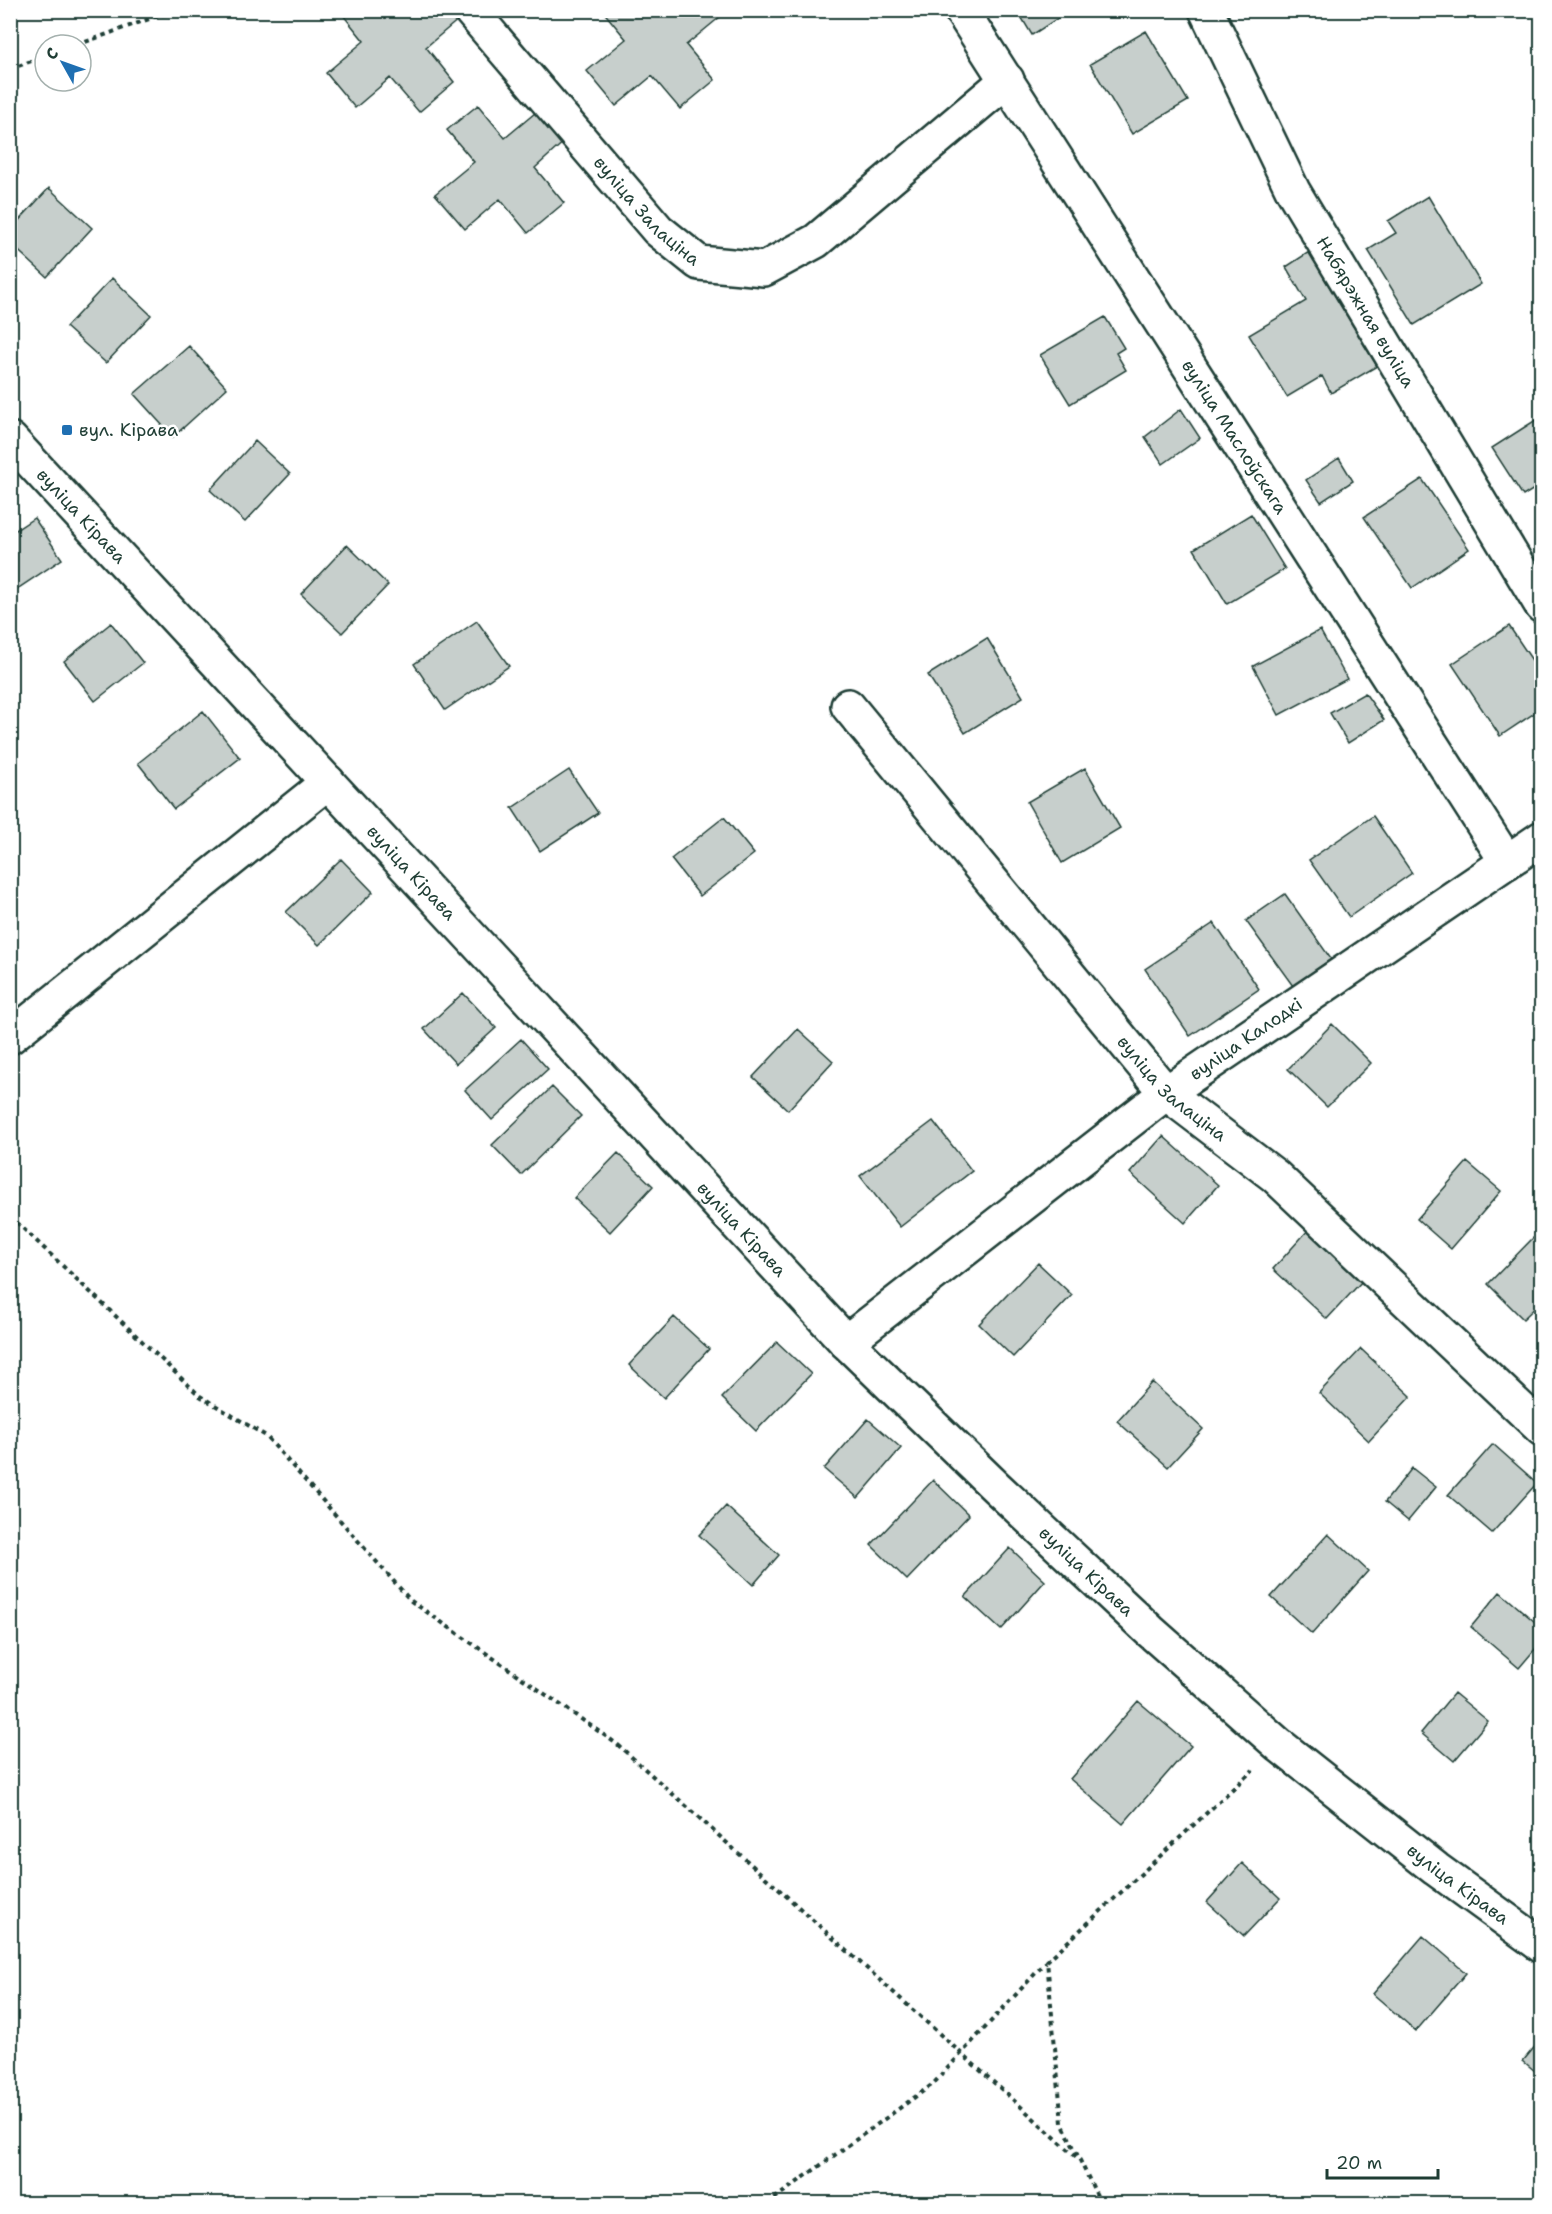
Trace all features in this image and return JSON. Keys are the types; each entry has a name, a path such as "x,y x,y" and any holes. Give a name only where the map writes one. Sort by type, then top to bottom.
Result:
{"street":[{"name":"вуліца Залаціна","path":"470,10 658,230 699,263 764,269 816,241 1007,80"},
{"name":"вуліца Маслоўскага","path":"962,10 1507,862"},
{"name":"Набярэжная вуліца","path":"1206,10 1293,192 1542,606"},
{"name":"вуліца Кірава","path":"10,439 846,1342 1150,1631 1280,1745 1436,1869 1542,1946"},
{"name":"вуліца Залаціна","path":"848,706 1166,1093 1275,1176 1542,1429"},
{"path":"10,1037 328,782"},
{"name":"вуліца Калодкі","path":"846,1342 1166,1093 1542,838"}],"path":[{"path":"93,39 160,15 204,10"},
{"path":"10,69 33,60"},
{"path":"10,1216 200,1396 266,1436 411,1601 617,1744 1080,2160"},
{"path":"767,2204 933,2084 1047,1961 1280,1745"},
{"path":"1047,1961 1062,2123 1101,2204"}],"building":[{"path":"339,10 391,10 395,16 402,10 452,10 459,19 426,47 454,82 419,112 390,78 355,108 326,73 364,41"},
{"path":"602,10 654,10 657,14 661,10 714,10 720,17 686,45 715,80 680,109 652,76 616,106 587,71 626,39"},
{"path":"1017,10 1054,10 1058,18 1032,35"},
{"path":"1146,31 1188,101 1132,134 1090,64"},
{"path":"478,105 505,138 541,108 567,139 535,168 564,203 528,233 500,199 465,229 435,194 474,162 447,130"},
{"path":"49,188 92,228 47,277 10,243 10,230"},
{"path":"1428,196 1481,284 1414,325 1368,250 1396,233 1388,221"},
{"path":"1309,252 1377,366 1331,393 1322,376 1287,397 1249,335 1306,301 1286,267"},
{"path":"112,278 151,315 106,363 66,327"},
{"path":"1105,317 1124,348 1116,353 1126,370 1070,404 1040,355"},
{"path":"189,346 227,388 173,437 134,394"},
{"path":"1181,409 1200,438 1163,464 1145,437"},
{"path":"1542,416 1542,484 1523,496 1492,448"},
{"path":"255,441 290,474 245,522 210,490"},
{"path":"1339,458 1353,481 1321,502 1306,480"},
{"path":"1422,479 1469,549 1412,588 1364,517"},
{"path":"1251,514 1285,569 1227,604 1194,549"},
{"path":"34,518 62,559 11,593 10,534"},
{"path":"347,545 388,585 342,633 301,594"},
{"path":"477,621 509,666 445,710 414,664"},
{"path":"111,623 143,663 95,701 64,661"},
{"path":"1509,626 1542,675 1542,708 1500,736 1452,664"},
{"path":"1320,630 1347,679 1279,715 1253,666"},
{"path":"987,638 1023,697 965,733 928,675"},
{"path":"1365,693 1384,720 1348,743 1330,713"},
{"path":"203,711 240,758 174,809 138,763"},
{"path":"1085,768 1120,828 1062,863 1027,802"},
{"path":"569,770 598,813 540,851 512,808"},
{"path":"1373,816 1412,873 1349,917 1309,860"},
{"path":"724,817 754,854 700,896 671,859"},
{"path":"341,859 373,892 319,945 286,912"},
{"path":"1285,894 1331,959 1293,986 1246,921"},
{"path":"1214,923 1259,989 1190,1036 1145,969"},
{"path":"463,993 496,1028 456,1064 424,1029"},
{"path":"1332,1024 1371,1063 1327,1107 1288,1069"},
{"path":"798,1029 833,1061 788,1110 753,1077"},
{"path":"521,1039 548,1069 492,1120 465,1090"},
{"path":"552,1087 581,1116 521,1175 492,1145"},
{"path":"933,1121 972,1171 900,1227 860,1176"},
{"path":"1163,1136 1218,1185 1185,1223 1130,1173"},
{"path":"618,1153 653,1186 610,1232 574,1198"},
{"path":"1467,1162 1501,1191 1451,1249 1417,1219"},
{"path":"1310,1228 1364,1279 1327,1319 1273,1269"},
{"path":"1533,1238 1542,1246 1542,1301 1523,1319 1488,1284"},
{"path":"1038,1263 1072,1295 1013,1357 979,1324"},
{"path":"674,1317 709,1349 664,1398 629,1365"},
{"path":"777,1342 811,1374 756,1431 722,1398"},
{"path":"1361,1349 1411,1396 1369,1441 1319,1393"},
{"path":"1152,1382 1203,1429 1168,1467 1117,1421"},
{"path":"868,1419 901,1448 858,1498 824,1469"},
{"path":"1493,1444 1537,1483 1492,1533 1448,1495"},
{"path":"1412,1468 1436,1487 1408,1521 1385,1502"},
{"path":"933,1480 969,1515 907,1580 871,1545"},
{"path":"726,1506 779,1555 753,1585 699,1535"},
{"path":"1328,1534 1368,1571 1312,1634 1271,1597"},
{"path":"1010,1548 1045,1581 1001,1630 965,1597"},
{"path":"1500,1592 1542,1628 1542,1641 1519,1668 1471,1627"},
{"path":"1454,1693 1488,1721 1454,1761 1421,1733"},
{"path":"1138,1701 1191,1746 1123,1824 1070,1779"},
{"path":"1242,1863 1280,1898 1244,1936 1207,1902"},
{"path":"1423,1936 1466,1973 1416,2031 1373,1994"},
{"path":"1542,2038 1542,2077 1523,2061"}],"place":[{"name":"вул. Кірава","path":"67,430"}]}
